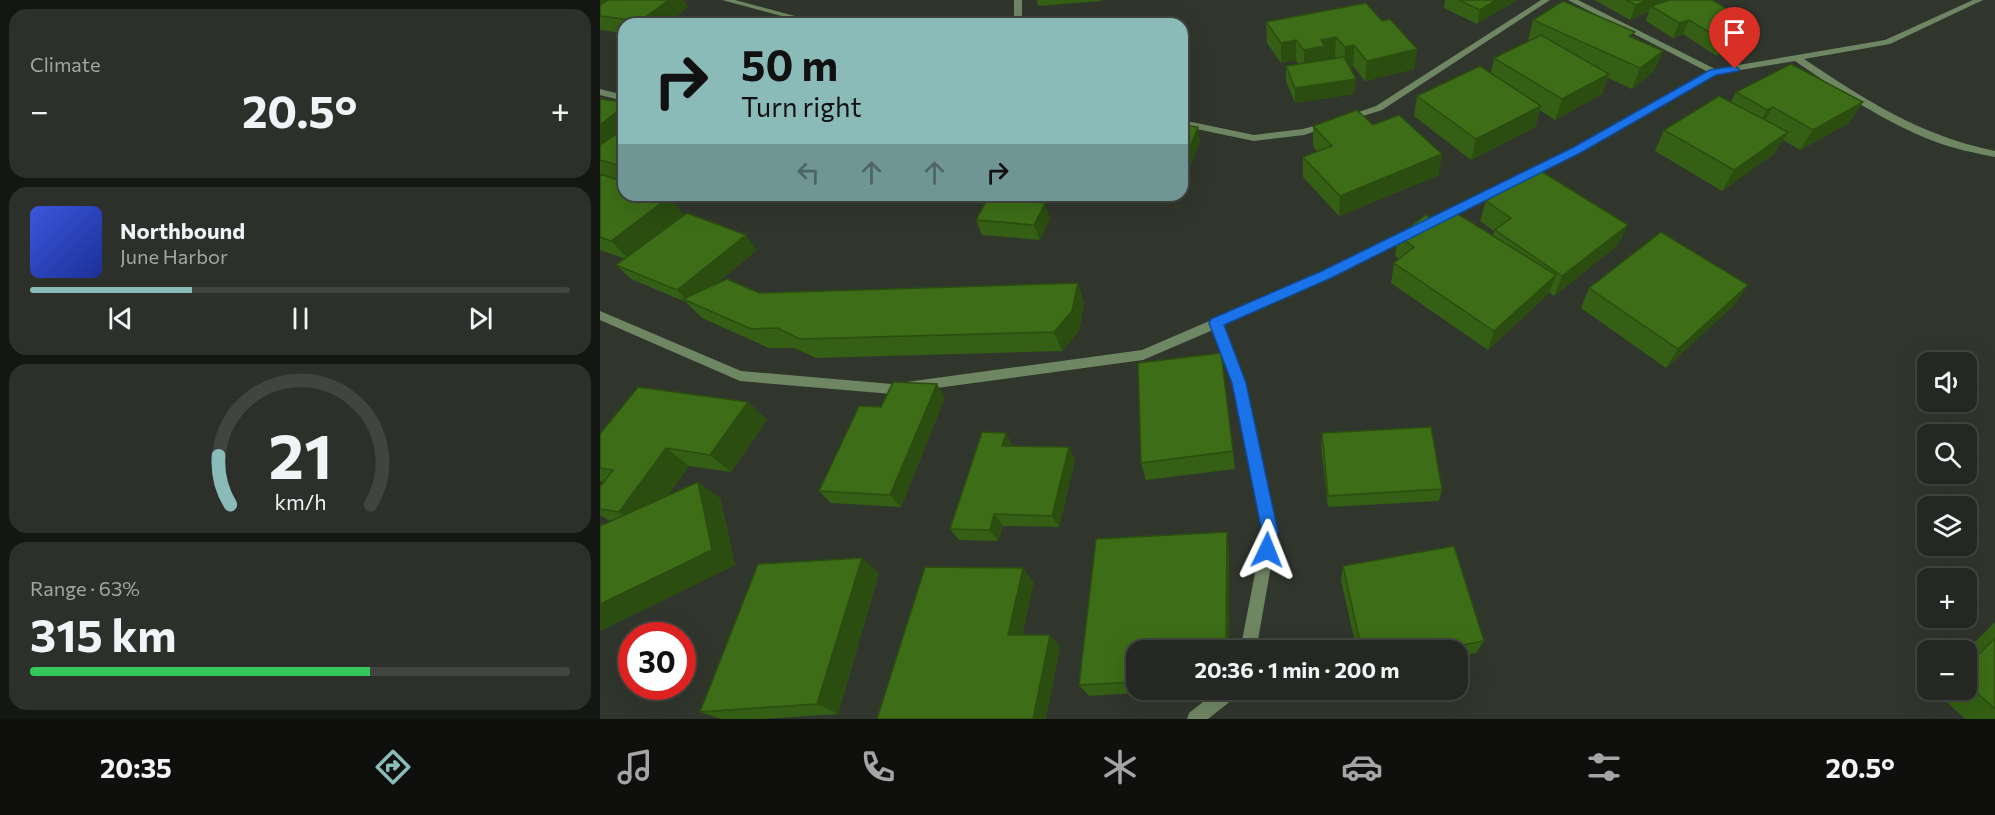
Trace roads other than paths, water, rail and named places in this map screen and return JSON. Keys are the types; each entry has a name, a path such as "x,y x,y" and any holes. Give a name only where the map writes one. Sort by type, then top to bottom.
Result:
{"street":[{"path":"726,0 797,18"},
{"path":"1018,0 1018,18"},
{"path":"1188,124 1254,138 1304,132 1379,108 1546,0"},
{"path":"1572,0 1714,72"},
{"path":"600,315 740,376 892,389 1143,355 1327,274 1578,149 1714,72 1887,42 1979,0"},
{"path":"1798,59 1893,121 1942,142 1995,154"},
{"path":"600,92 618,96"},
{"path":"1216,323 1239,383 1270,532 1250,640"},
{"path":"1195,719 1219,700"}]}
